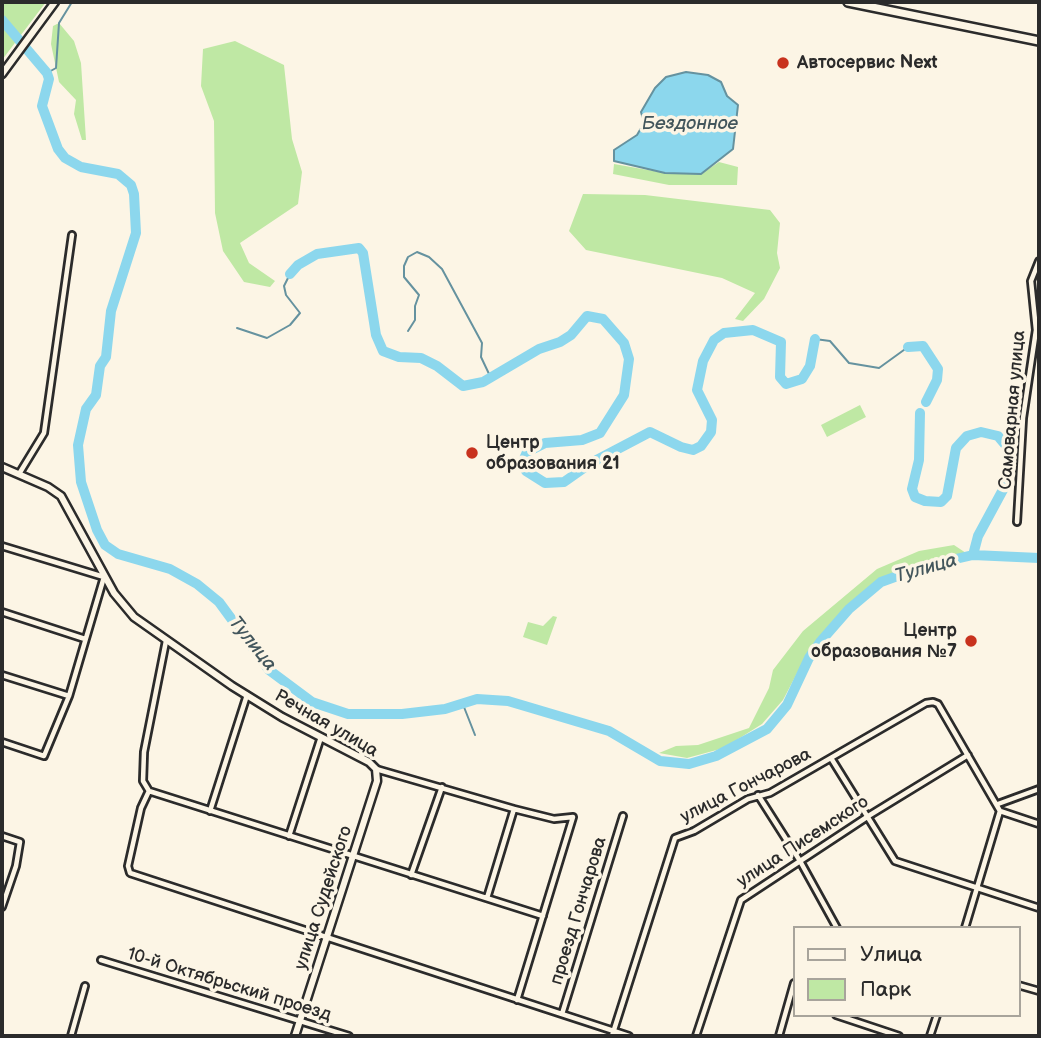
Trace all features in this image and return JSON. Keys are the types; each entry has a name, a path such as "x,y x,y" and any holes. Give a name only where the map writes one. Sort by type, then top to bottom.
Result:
{"main road":[{"path":"848,2 1039,41"}],"street":[{"path":"2,74 55,2"},
{"path":"19,474 44,433 72,235"},
{"name":"Самоварная улица","path":"1017,522 1023,418 1036,330 1031,281 1039,261"},
{"name":"Речная улица","path":"2,467 61,496 104,577 134,617 247,695 369,762 376,769 554,819 573,817 543,916"},
{"path":"2,546 104,577 69,696 44,756 2,743"},
{"path":"2,612 85,639"},
{"path":"166,641 144,752 144,781 149,791 543,916 517,1000"},
{"path":"2,675 69,696"},
{"path":"211,811 247,695"},
{"name":"улица Гончарова","path":"613,1034 675,838 694,831 758,795 770,793 926,703 938,704 968,755"},
{"path":"289,836 321,737"},
{"path":"966,926 1000,811 968,755"},
{"name":"улица Писемского","path":"696,1036 737,906 745,896 968,755"},
{"path":"831,758 895,861 1039,908"},
{"name":"улица Судейского","path":"295,1036 377,781 376,769"},
{"path":"411,875 442,787"},
{"path":"998,804 1039,789"},
{"path":"149,791 141,808 128,866 130,873 328,936 562,1014 613,1034 629,1036"},
{"path":"758,795 800,861 836,926"},
{"path":"486,898 514,809"},
{"path":"1000,811 1039,824"},
{"name":"проезд Гончарова","path":"562,1014 623,816"},
{"path":"2,836 20,842 16,866 2,907"},
{"name":"10-й Октябрьский проезд","path":"101,960 349,1036"},
{"path":"71,1036 85,986"},
{"path":"1020,986 1039,991"},
{"path":"779,1036 792,1003"},
{"path":"842,1017 899,1036"},
{"path":"930,1036 936,1017"}],"green space":[{"path":"2,2 46,2 2,60"},
{"path":"59,23 74,41 81,63 86,140 82,140 74,114 76,100 59,82 51,44 53,26"},
{"path":"235,41 284,65 292,139 302,172 298,204 240,243 249,263 275,281 270,287 244,282 223,251 215,213 214,121 201,86 203,49"},
{"path":"719,162 738,167 737,185 669,185 613,174 614,164 665,173 701,174"},
{"path":"583,194 645,195 770,210 780,223 777,253 780,268 764,299 743,321 735,319 755,293 722,278 586,250 569,231"},
{"path":"860,405 866,417 827,437 821,425"},
{"path":"954,545 966,553 879,580 841,613 806,656 783,700 762,724 724,748 687,758 659,753 676,746 698,745 749,728 769,688 773,670 803,631 877,569 919,551"},
{"path":"553,616 557,617 547,645 523,637 528,622 543,626"}],"water":[{"name":"Бездонное","path":"686,72 708,75 721,82 727,96 738,105 733,149 701,174 665,173 614,161 614,150 637,135 644,123 641,112 655,88 666,77"}],"waterway":[{"path":"47,73 56,68 59,23 72,2"},
{"name":"Тулица","path":"2,20 47,73 49,79 42,106 58,149 65,158 81,167 118,174 131,185 134,194 136,233 111,311 106,357 100,366 96,395 86,409 78,445 81,482 97,530 105,545 118,554 170,569 197,584 219,602 269,670 312,702 348,714 402,714 445,709 477,699 508,701 609,731 660,761 689,764 716,756 767,729 787,705 809,658 821,641 849,609 881,582 925,566 973,555 1039,558"},
{"path":"290,274 298,265 317,254 359,248 363,253 376,335 383,351 399,357 421,358 437,366 463,386 483,382 539,349 560,342 571,335 587,316 603,319 624,343 629,359 624,395 600,433 582,440 545,443 527,452 523,461 526,471 545,483 564,482 591,463 650,432 681,447 693,450 701,446 711,432 712,420 697,390 703,361 714,340 724,333 753,330 781,342 780,377 786,384 802,379 810,366 815,339"},
{"path":"408,331 415,320 415,306 419,295 404,277 404,266 408,257 417,252 429,257 442,269 482,343 481,357 490,376"},
{"path":"237,328 267,338 290,325 300,313 286,295 284,286 290,274"},
{"path":"815,339 830,341 849,363 879,368 908,347"},
{"path":"908,347 923,346 938,369 937,380 926,402"},
{"path":"920,413 919,460 912,489 915,497 925,501 941,502 947,496 956,448 967,436 981,432 998,436 1008,448 1010,460 1005,486 978,536 973,555"},
{"path":"462,702 475,735"}],"place":[{"name":"Автосервис Next","path":"783,63"},
{"name":"Центр образования 21","path":"472,453"},
{"name":"Центр образования №7","path":"971,641"}]}
